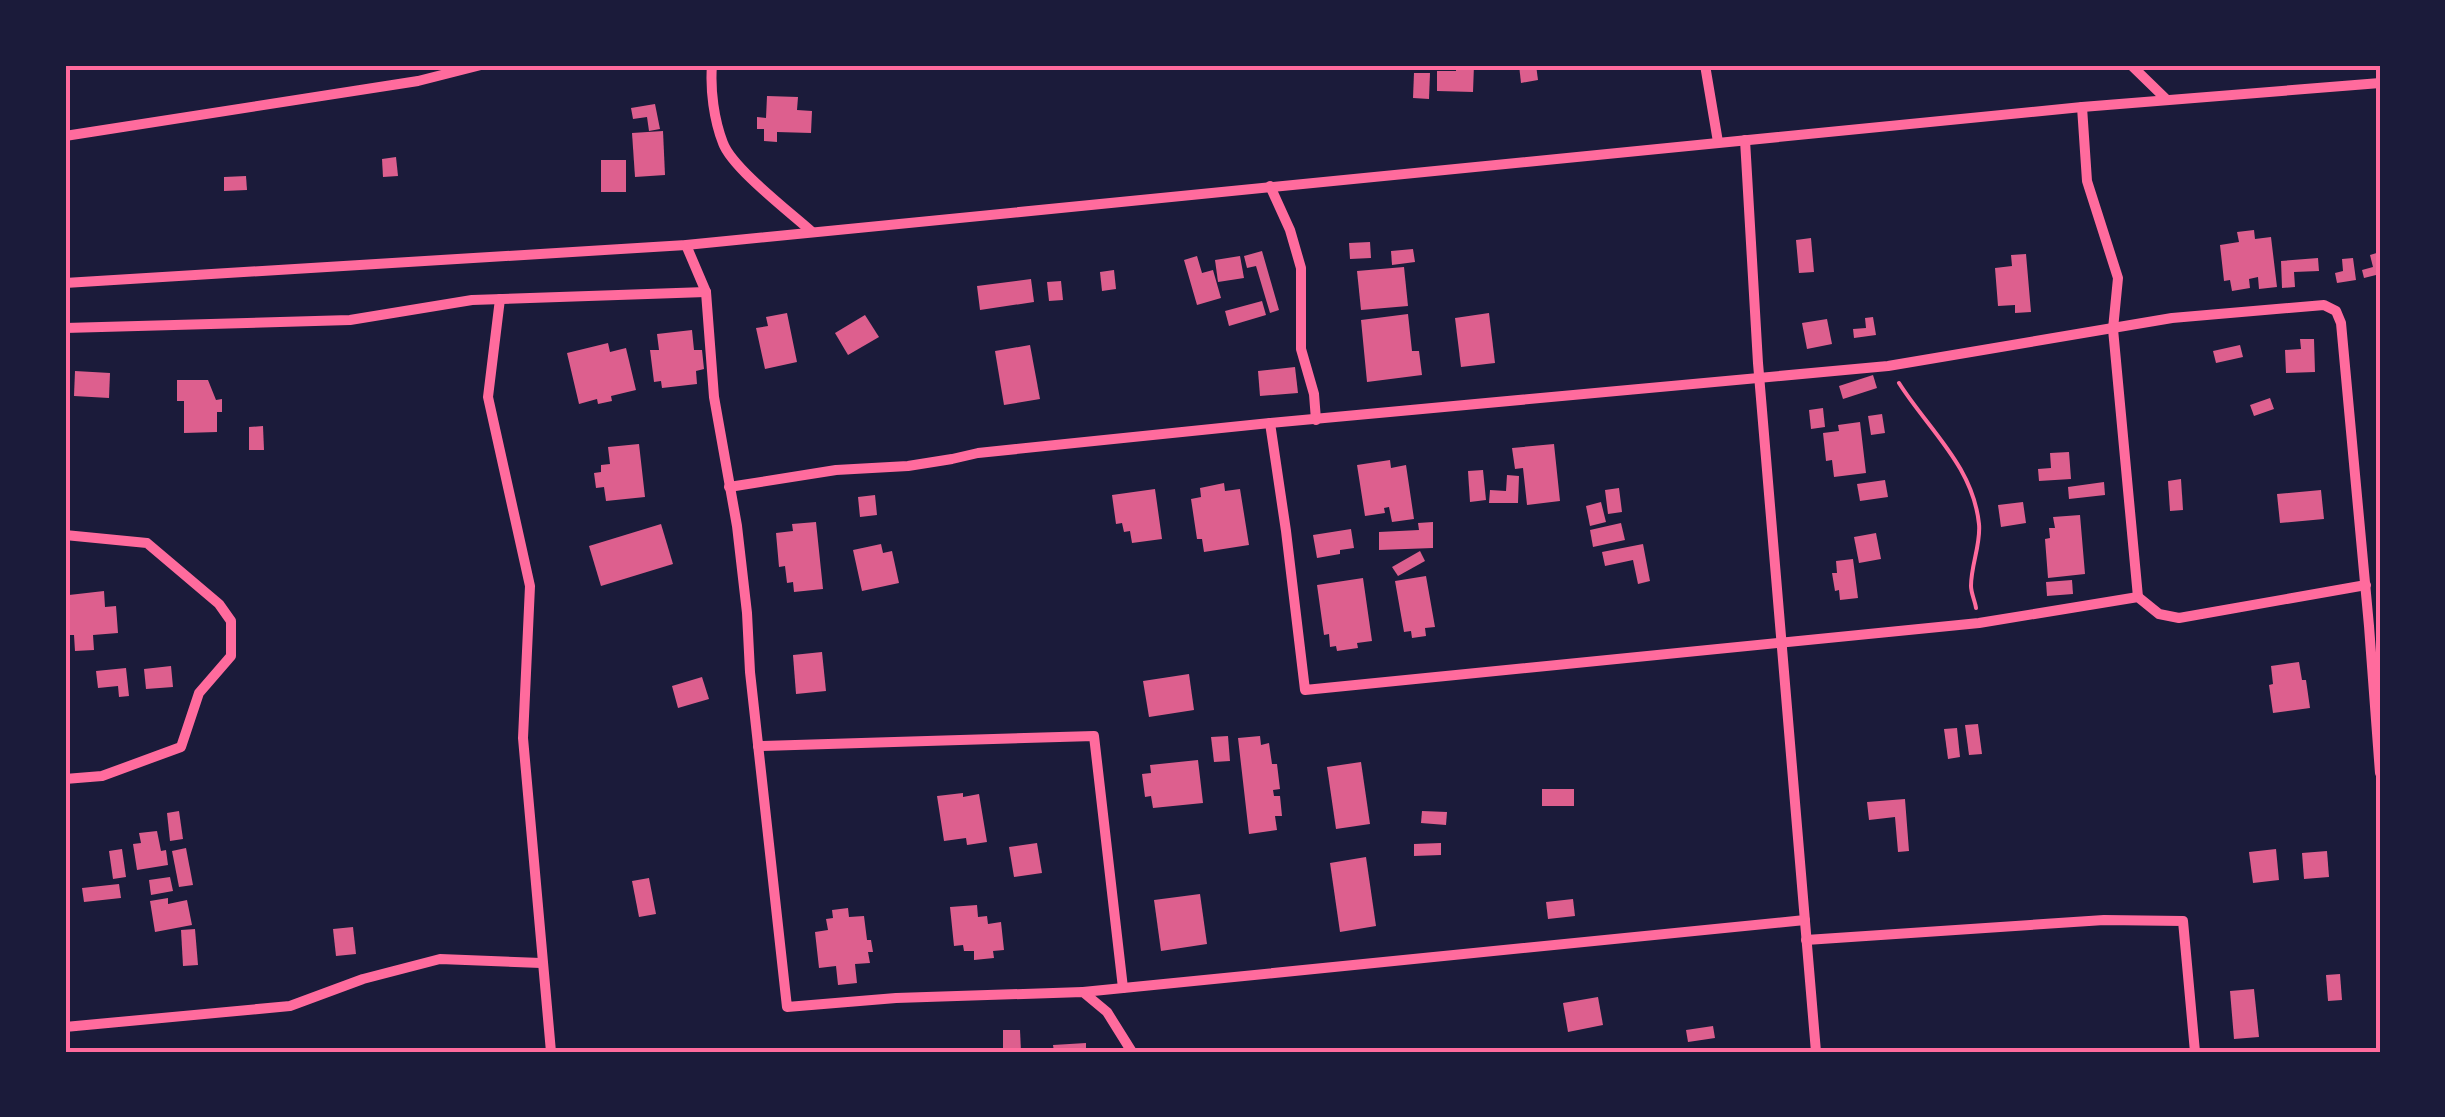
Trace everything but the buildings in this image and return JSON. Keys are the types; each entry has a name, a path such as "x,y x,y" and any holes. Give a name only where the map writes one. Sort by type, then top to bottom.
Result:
{"street":[{"path":"65,136 418,82 481,65"},
{"path":"712,65 710,86 723,146 748,176 812,232"},
{"path":"1705,65 1718,142"},
{"path":"2131,65 2166,100"},
{"path":"65,283 686,245 2082,107 2380,83"},
{"path":"2082,107 2087,181 2118,278 2113,328 2138,598"},
{"path":"1744,140 1759,379 1816,1052"},
{"path":"1270,186 1290,230 1301,268 1301,349 1314,394 1316,420"},
{"path":"686,245 706,292 714,397 738,526 788,1007 896,998 1083,992 1805,920"},
{"path":"65,328 350,320 472,300 706,292"},
{"path":"500,299 488,397 530,586 523,738 551,1052"},
{"path":"729,487 836,470 923,464 978,452 1888,366 2172,318 2324,305 2336,311 2341,323 2380,773"},
{"path":"1270,423 1305,690 1979,623 2138,598 2159,614 2179,618 2366,585"},
{"path":"65,536 147,543 219,604 231,621 231,656 199,692 181,746 102,776 65,779"},
{"path":"758,746 1094,736 1123,988"},
{"path":"1806,940 2104,920 2183,921 2194,1052"},
{"path":"65,1027 290,1006 364,978 440,959 542,963"},
{"path":"1083,992 1107,1012 1132,1052"}],"path":[{"path":"1888,366 1912,405 1940,436 1964,472 1974,497 1980,526 1971,586 1979,623"}]}
